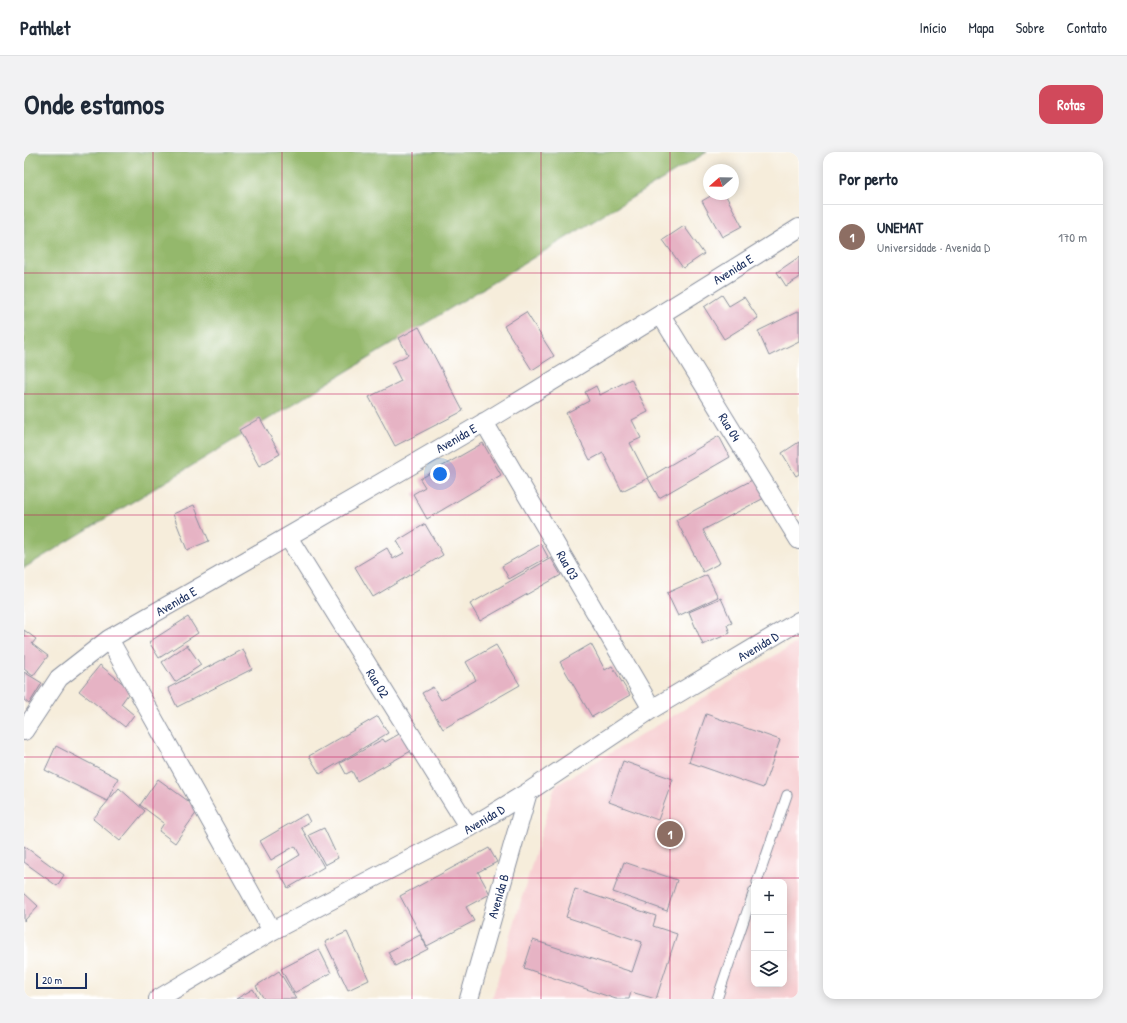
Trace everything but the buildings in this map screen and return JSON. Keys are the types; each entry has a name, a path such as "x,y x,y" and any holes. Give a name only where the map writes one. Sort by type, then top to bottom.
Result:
{"street":[{"name":"Avenida E","path":"24,730 59,678 109,639 288,537 484,422 661,315 799,228"},
{"name":"Rua 04","path":"661,315 799,540"},
{"name":"Rua 03","path":"484,422 652,709"},
{"name":"Rua 02","path":"288,537 469,828"},
{"name":"Avenida D","path":"158,999 272,931 469,828 528,792 652,709 799,621"},
{"path":"109,639 272,931"},
{"name":"Avenida B","path":"469,999 528,792"}],"lane":[{"path":"758,879 787,795"},
{"path":"717,999 751,900"}],"shaded area":[{"path":"799,641 799,999 492,999 555,786"}],"green space":[{"path":"24,152 707,152 24,568"}],"place":[{"name":"UNEMAT","path":"670,834"}]}
